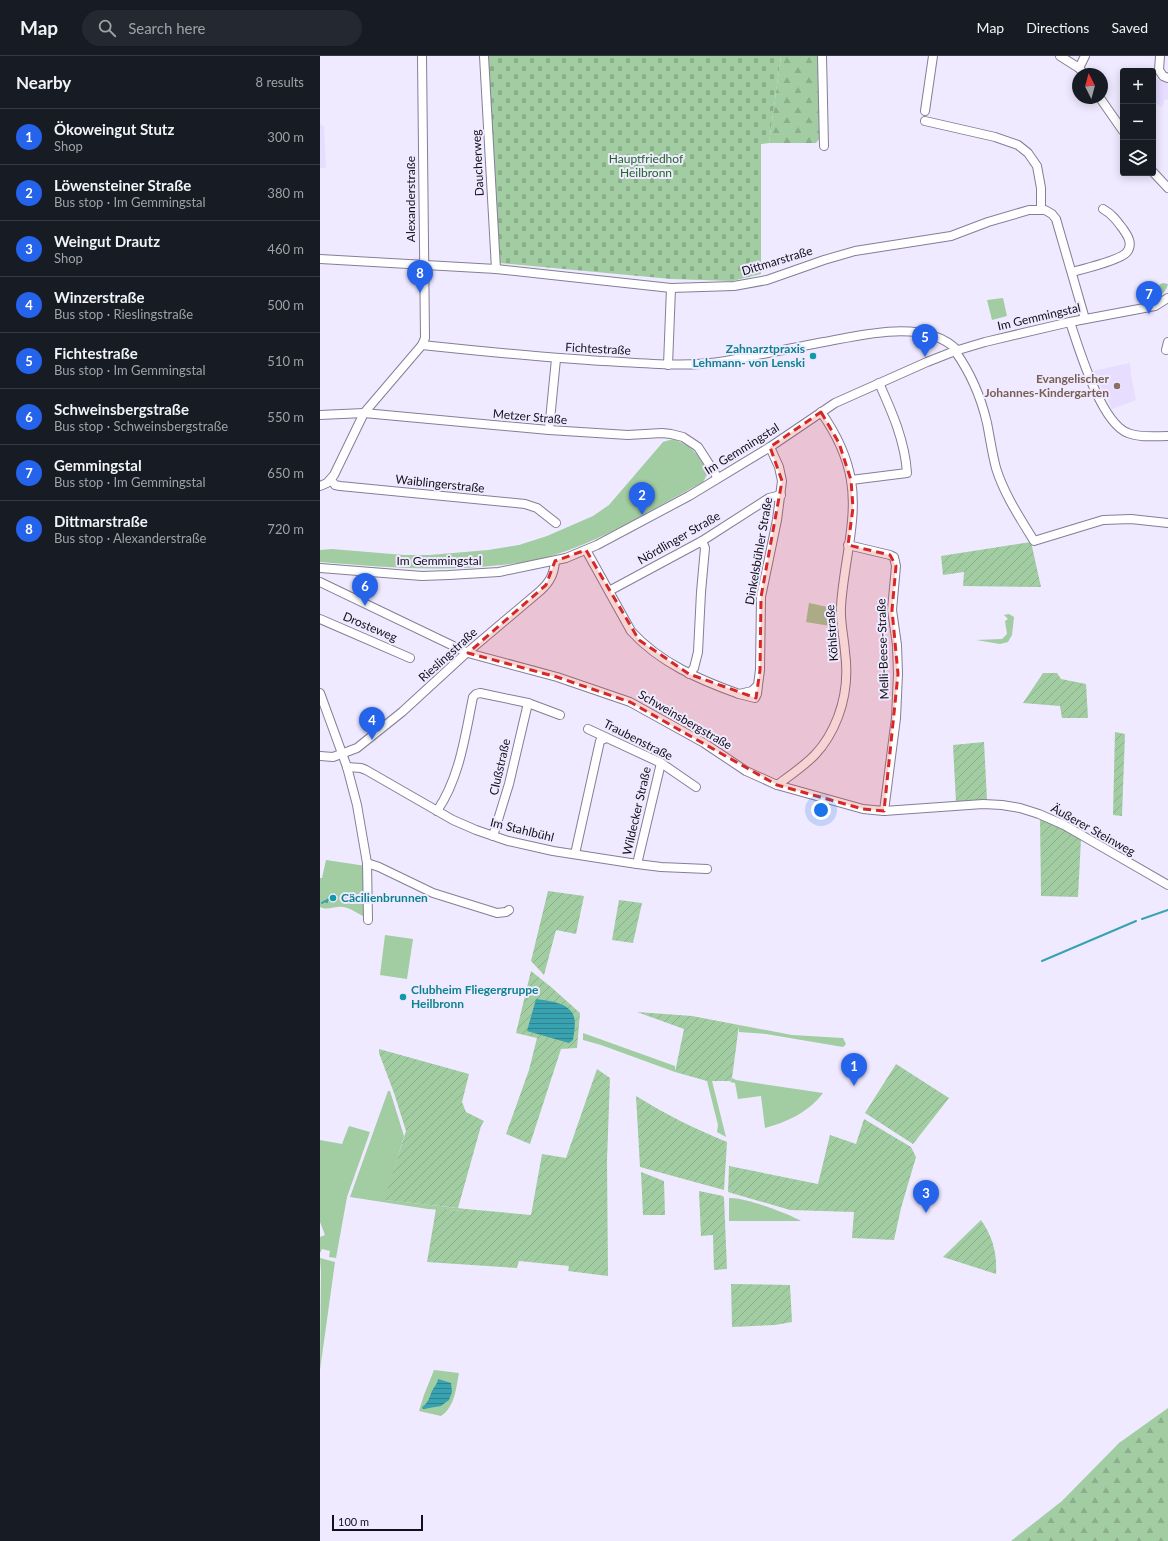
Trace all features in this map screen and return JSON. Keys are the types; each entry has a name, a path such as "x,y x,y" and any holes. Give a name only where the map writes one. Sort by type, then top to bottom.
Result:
{"street":[{"name":"Alexanderstraße","path":"422,56 424,112 423,264 425,330 422,345"},
{"name":"Daucherweg","path":"484,56 496,269"},
{"path":"822,56 824,146"},
{"path":"925,111 933,56"},
{"path":"1060,56 1078,68"},
{"path":"1083,68 1085,56"},
{"path":"1160,56 1160,71 1163,76 1168,78"},
{"path":"1104,104 1120,127"},
{"path":"925,121 995,137 1018,145 1028,153 1037,166 1041,188 1041,209 1052,214 1056,219 1085,319"},
{"path":"1156,175 1168,188"},
{"name":"Dittmarstraße","path":"320,259 496,269 671,288 734,286 760,281 855,251 951,236 1014,214 1029,210 1041,209"},
{"path":"1072,272 1124,255 1128,251 1129,242 1126,233 1110,213 1104,209"},
{"path":"668,365 671,288"},
{"name":"Im Gemmingstal","path":"320,568 414,575 449,575 499,572 555,561 586,550 689,496 770,447 821,412 853,394 956,350 1070,322 1156,306 1168,298"},
{"path":"1070,322 1091,381 1107,412 1118,427 1127,433 1134,435 1168,436"},
{"name":"Fichtestraße","path":"422,345 556,359 668,365 725,361 886,331 902,331 926,335 946,341 956,350"},
{"path":"320,486 331,480 364,414 422,345"},
{"path":"956,350 964,363 978,394 986,421 996,467 1001,481 1007,495 1034,541 1103,520 1131,519 1168,523"},
{"path":"549,430 556,359"},
{"path":"851,480 907,473 906,454 898,428 879,383"},
{"name":"Köhlstraße","path":"776,785 808,763 827,741 838,716 846,683 841,608 842,585 853,508 851,480 839,442 821,412"},
{"name":"Metzer Straße","path":"320,415 364,414 549,430 628,435 662,433 683,437 698,447 718,478"},
{"name":"Dinkelsbühler Straße","path":"690,674 739,694 755,698 757,694 760,670 761,596 777,520 782,481 779,467 770,447"},
{"name":"Waiblingerstraße","path":"331,480 335,485 340,486 525,504 537,508 556,523"},
{"name":"Nördlinger Straße","path":"609,591 702,541 769,498 781,495"},
{"path":"586,550 631,631 639,640 670,664 690,674 694,668 698,652 705,548 702,541"},
{"name":"Melli-Beese-Straße","path":"848,545 890,555 894,557 896,566 892,610 897,645 898,674 896,718 884,811"},
{"name":"Rieslingstraße","path":"320,756 334,756 357,748 380,730 546,585 553,574 555,561"},
{"name":"Schweinsbergstraße","path":"320,582 346,593 468,653 563,679 630,702 704,742 746,771 776,785 863,809 884,811"},
{"name":"Drosteweg","path":"320,619 410,658"},
{"path":"320,693 342,754 348,766 358,806 367,863 368,920"},
{"path":"437,811 446,798 457,768 473,697 476,694 480,693 528,703 560,715"},
{"name":"Clußstraße","path":"493,836 509,784 528,703"},
{"name":"Traubenstraße","path":"588,729 661,763 696,787"},
{"path":"575,854 600,741 606,738"},
{"name":"Wildecker Straße","path":"637,864 661,763"},
{"name":"Im Stahlbühl","path":"348,766 366,770 463,825 493,836 522,844 637,864 661,867 706,869"},
{"name":"Äußerer Steinweg","path":"884,811 983,804 1020,808 1039,814 1064,825 1168,885"},
{"path":"367,863 379,867 433,893 497,913 506,912 509,910"}],"highlighted area":[{"path":"821,412 839,443 851,480 853,508 848,545 890,555 896,566 892,610 898,674 884,811 863,809 777,785 630,702 557,677 468,653 546,585 555,561 586,550 639,640 689,674 756,698 760,670 761,597 782,481 770,447"}],"shaded area":[{"path":"1156,79 1168,83 1168,100 1165,99 1162,107 1156,104"},
{"path":"320,124 324,126 326,168 320,168"},
{"name":"Evangelischer Johannes-Kindergarten","path":"1130,363 1136,400 1112,409 1093,371"}],"green space":[{"name":"Hauptfriedhof Heilbronn","path":"488,56 781,56 769,143 761,144 761,274 732,281 671,279 500,263"},
{"path":"781,56 819,56 820,138 816,143 769,143"},
{"path":"1163,283 1168,284 1165,291 1154,299 1147,301 1148,295"},
{"path":"1003,298 1007,316 992,320 987,300"},
{"path":"673,439 691,448 698,456 708,473 703,482 612,531 548,557 514,563 456,568 410,568 320,562 320,550 332,549 404,555 430,555 488,550 519,545 547,536 593,516 609,505 663,442"},
{"path":"1031,542 1041,587 963,586 964,572 943,575 941,556"},
{"path":"809,603 837,609 836,627 806,622"},
{"path":"1009,614 1014,617 1012,635 1008,642 1000,644 976,640 1002,639 1007,634 1005,621 1008,619 1004,615"},
{"path":"1043,673 1057,673 1061,679 1086,684 1088,718 1062,718 1060,706 1023,703"},
{"path":"1115,732 1125,734 1122,816 1113,815"},
{"path":"984,742 987,800 956,802 953,745"},
{"path":"1040,816 1081,839 1078,897 1041,896"},
{"path":"326,860 366,866 365,917 346,908 340,907 326,909 320,907 320,878 322,878"},
{"path":"548,891 584,896 576,934 556,930 544,975 531,961"},
{"path":"619,900 642,903 633,943 612,940"},
{"path":"385,935 413,939 407,979 380,975"},
{"path":"531,971 580,1013 577,1048 561,1049 530,1144 506,1134 529,1070 537,1038 516,1033"},
{"path":"637,1012 692,1016 739,1025 732,1078 730,1081 707,1081 675,1072 684,1029"},
{"path":"739,1025 792,1035 843,1038 846,1044 843,1047 766,1034 739,1032"},
{"path":"583,1033 675,1066 675,1072 583,1040"},
{"path":"379,1049 469,1074 462,1102 466,1112 484,1121 481,1126 458,1208 384,1200 406,1131 379,1053"},
{"path":"896,1064 949,1098 913,1144 865,1113"},
{"path":"597,1069 610,1078 607,1160 608,1276 568,1271 569,1266 519,1261 517,1268 427,1262 436,1209 461,1211 466,1209 531,1215 542,1154 566,1158"},
{"path":"732,1078 736,1080 823,1093 804,1111 781,1123 765,1128 761,1096 738,1099 735,1083 730,1082"},
{"path":"707,1081 712,1081 726,1137 717,1132 718,1125"},
{"path":"388,1091 390,1091 404,1136 385,1200 466,1209 461,1211 428,1209 350,1197"},
{"path":"636,1096 680,1121 727,1142 724,1190 640,1167"},
{"path":"864,1119 911,1147 916,1157 901,1208 894,1240 852,1238 854,1212 790,1210 728,1192 729,1166 818,1184 830,1135 856,1144"},
{"path":"349,1126 370,1132 347,1197 336,1258 329,1257 330,1251 322,1249 320,1253 320,1237 325,1235 320,1222 320,1140 342,1144"},
{"path":"641,1172 664,1181 665,1215 643,1215"},
{"path":"699,1191 723,1196 724,1198 727,1269 714,1270 713,1235 701,1236"},
{"path":"729,1198 745,1200 765,1206 801,1221 729,1221"},
{"path":"981,1220 989,1233 995,1252 996,1274 943,1257"},
{"path":"320,1258 335,1262 320,1370 321,1272"},
{"path":"731,1284 790,1285 792,1322 775,1325 732,1327"},
{"path":"434,1370 459,1373 456,1391 452,1402 446,1412 441,1416 419,1411"},
{"path":"1168,1408 1168,1541 1011,1541 1062,1501 1119,1443"}],"water":[{"path":"536,999 558,1003 568,1008 572,1012 575,1023 573,1040 569,1043 527,1031"},
{"path":"438,1379 451,1383 452,1392 449,1400 441,1406 423,1409 422,1407 428,1400"}],"waterway":[{"path":"322,903 336,897"},
{"path":"1142,919 1168,910"},
{"path":"1042,961 1136,921"}],"place":[{"name":"Dittmarstraße","path":"420,293"},
{"name":"Gemmingstal","path":"1149,314"},
{"name":"Zahnarztpraxis Lehmann- von Lenski","path":"813,356"},
{"name":"Fichtestraße","path":"925,357"},
{"name":"Evangelischer Johannes-Kindergarten","path":"1117,386"},
{"name":"Löwensteiner Straße","path":"642,515"},
{"name":"Schweinsbergstraße","path":"365,606"},
{"name":"Winzerstraße","path":"372,740"},
{"name":"Cäcilienbrunnen","path":"333,898"},
{"name":"Clubheim Fliegergruppe Heilbronn","path":"403,997"},
{"name":"Ökoweingut Stutz","path":"854,1086"},
{"name":"Weingut Drautz","path":"926,1213"}]}
